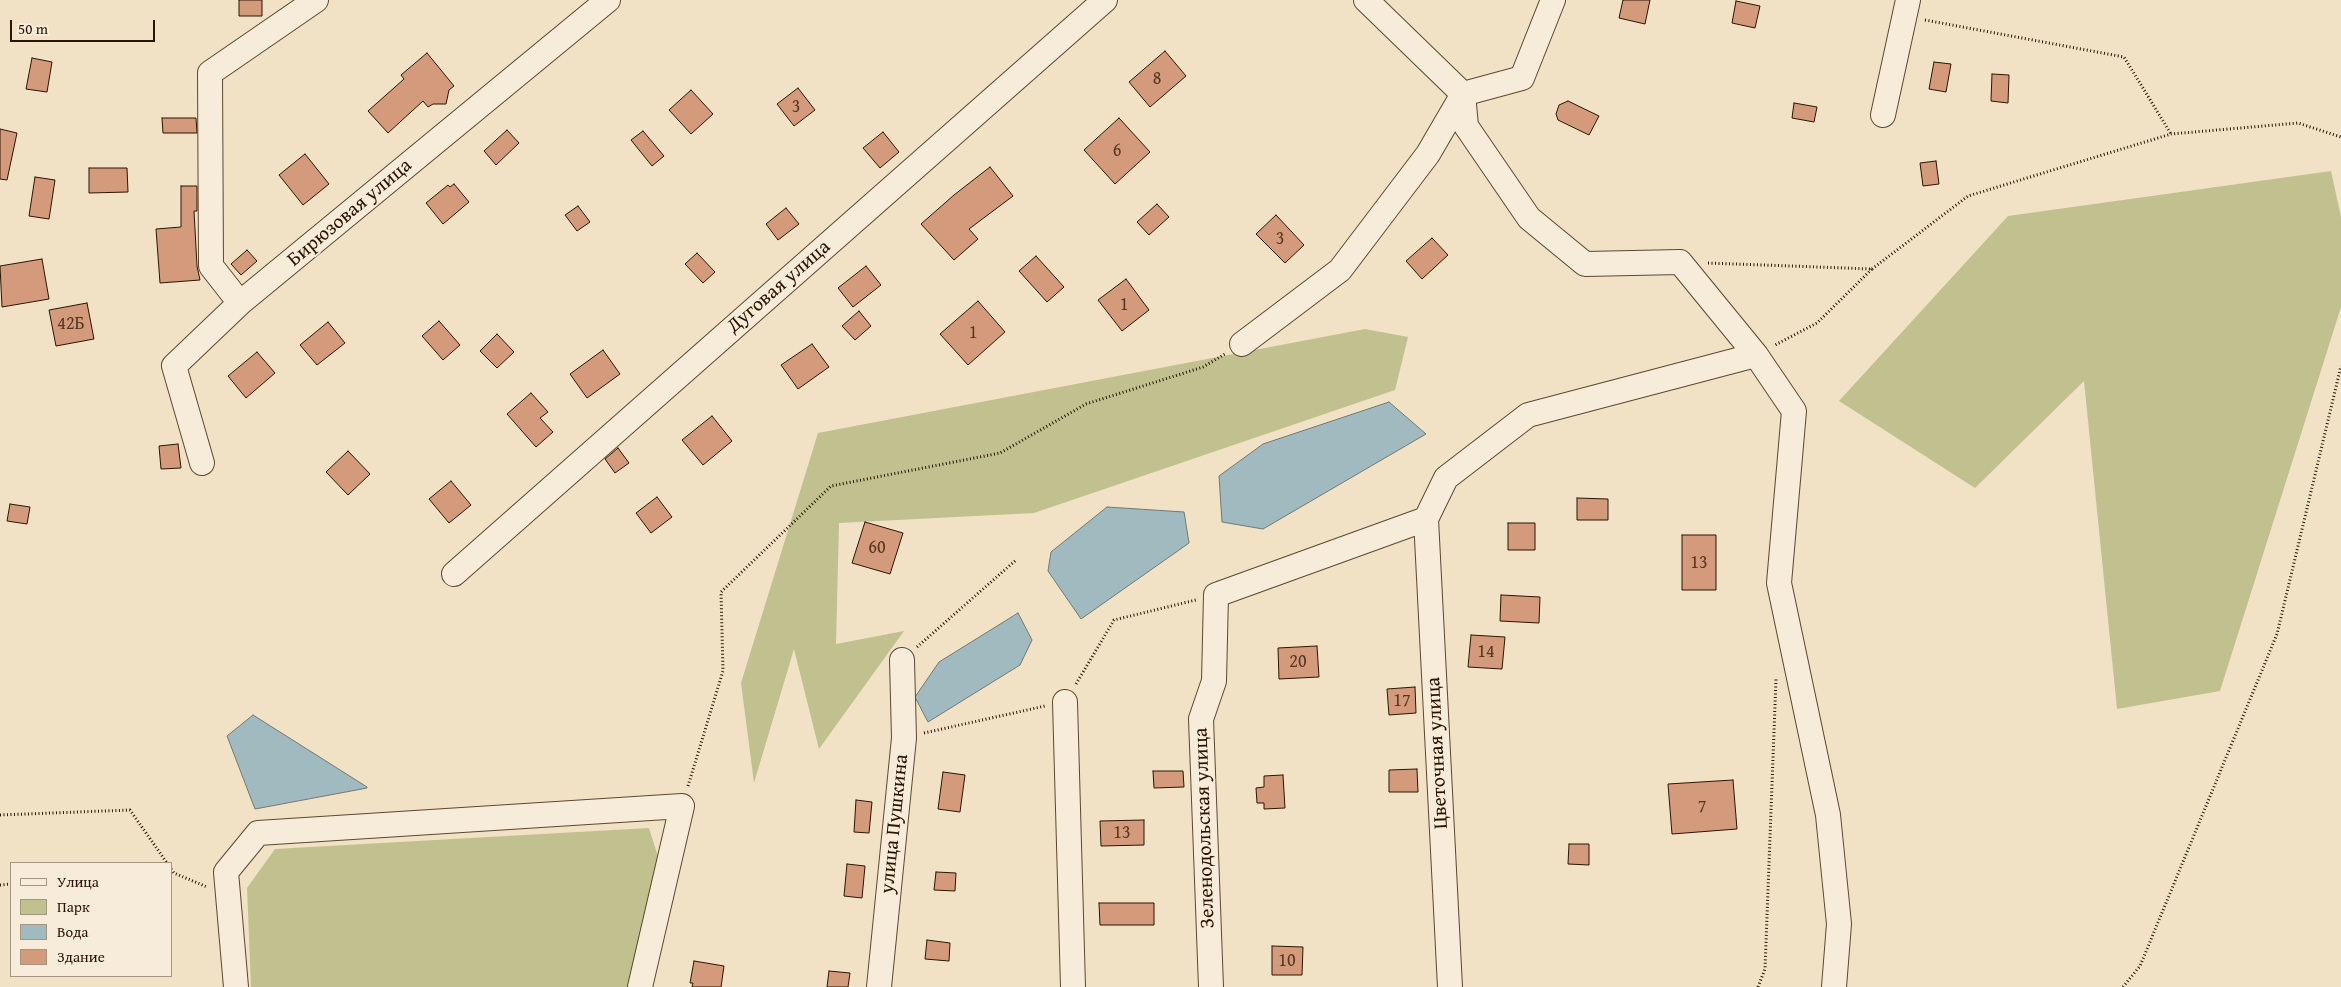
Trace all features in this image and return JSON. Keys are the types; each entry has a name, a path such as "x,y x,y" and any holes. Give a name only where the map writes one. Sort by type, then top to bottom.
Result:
{"street":[{"path":"240,303 211,266 210,73 316,0"},
{"name":"Бирюзовая улица","path":"202,463 174,366 240,303 608,0"},
{"name":"Дуговая улица","path":"454,574 1105,0"},
{"path":"1366,0 1463,94 1466,126 1530,218 1584,264 1680,262 1756,355 1794,411 1780,583 1828,815 1840,924 1834,987"},
{"path":"1242,344 1340,270 1428,154 1463,94 1522,78 1553,0"},
{"path":"1883,115 1906,8"},
{"path":"1216,595 1426,519 1446,478 1528,415 1756,355"},
{"name":"Цветочная улица","path":"1426,519 1450,987"},
{"name":"Зеленодольская улица","path":"1211,987 1201,719 1214,681 1216,595"},
{"name":"улица Пушкина","path":"878,987 904,738 902,660"},
{"path":"1065,702 1073,987"},
{"path":"236,987 226,872 258,833 682,806 640,987"}],"path":[{"path":"1906,8 2124,57 2171,134"},
{"path":"1756,355 1817,323 1872,269 1968,196 2171,134 2298,123 2341,137"},
{"path":"1680,262 1872,269"},
{"path":"682,806 722,671 721,592 831,486 1000,453 1086,404 1203,368 1242,344"},
{"path":"2123,987 2140,966 2277,634 2341,366"},
{"path":"902,660 1016,560"},
{"path":"904,738 1065,702 1114,620 1216,595"},
{"path":"1758,987 1765,969 1776,673"},
{"path":"0,815 130,810 167,862"},
{"path":"173,873 228,896"}],"green space":[{"path":"2331,171 2341,217 2341,307 2220,691 2117,709 2084,381 1975,488 1839,401 2008,216"},
{"path":"1365,329 1408,337 1395,390 1034,513 839,523 836,644 904,631 819,749 794,649 754,783 741,683 818,433"},
{"path":"649,828 660,863 633,987 251,987 247,888 275,849"}],"water":[{"path":"1389,402 1426,434 1263,529 1222,522 1219,476 1263,444"},
{"path":"1107,507 1184,512 1189,543 1081,619 1048,571 1051,552"},
{"path":"1018,613 1032,640 1020,665 928,722 915,697 939,662"},
{"path":"253,715 367,788 255,809 227,736"}],"building":[{"path":"239,0 262,0 262,16 239,16"},
{"path":"1623,0 1650,0 1645,24 1619,18"},
{"path":"1736,1 1760,6 1755,28 1732,23"},
{"path":"1165,51 1186,76 1150,107 1129,82"},
{"path":"427,53 454,86 449,90 446,104 433,104 428,107 423,101 388,133 368,111 404,79 401,75"},
{"path":"32,58 52,62 47,92 26,89"},
{"path":"1934,62 1951,64 1946,92 1929,89"},
{"path":"1992,74 2009,75 2008,103 1991,101"},
{"path":"798,88 815,110 794,126 777,104"},
{"path":"691,90 713,114 691,134 669,110"},
{"path":"1568,101 1599,116 1589,135 1558,120 1556,114 1559,105"},
{"path":"1794,103 1817,107 1814,122 1792,118"},
{"path":"162,118 196,118 197,133 163,133"},
{"path":"1119,118 1150,152 1115,184 1084,150"},
{"path":"0,129 17,133 7,180 0,179"},
{"path":"507,130 519,143 496,165 484,151"},
{"path":"643,131 664,156 652,166 631,140"},
{"path":"883,132 899,152 880,168 863,148"},
{"path":"305,154 329,184 303,205 279,175"},
{"path":"1936,161 1939,184 1923,186 1920,163"},
{"path":"990,167 1013,196 969,229 978,239 954,260 921,224"},
{"path":"89,168 127,168 128,192 89,193"},
{"path":"35,177 55,180 49,219 29,216"},
{"path":"454,184 469,202 443,224 426,203 448,185 450,187"},
{"path":"181,186 197,186 197,211 194,211 197,266 200,280 160,283 156,229 181,227"},
{"path":"1157,204 1169,217 1149,235 1137,222"},
{"path":"578,206 590,222 577,231 565,215"},
{"path":"786,208 799,224 778,240 766,224"},
{"path":"1276,215 1304,245 1285,263 1256,234"},
{"path":"1432,238 1448,255 1422,279 1406,261"},
{"path":"247,250 257,261 241,275 231,264"},
{"path":"697,253 715,272 703,283 685,264"},
{"path":"1036,256 1064,287 1047,302 1019,271"},
{"path":"42,259 49,299 2,307 0,266"},
{"path":"866,266 881,285 853,307 838,288"},
{"path":"1126,279 1149,310 1122,331 1098,300"},
{"path":"978,301 1005,332 968,365 940,334"},
{"path":"87,303 94,339 56,346 49,310"},
{"path":"859,311 871,326 855,340 842,326"},
{"path":"439,321 460,345 443,360 422,336"},
{"path":"328,322 345,343 317,365 300,345"},
{"path":"497,334 514,352 497,368 480,351"},
{"path":"812,344 829,367 798,389 781,365"},
{"path":"603,350 620,374 587,398 570,374"},
{"path":"257,352 275,373 246,398 228,376"},
{"path":"531,393 548,412 540,418 553,432 536,447 507,414"},
{"path":"712,416 732,441 703,465 682,440"},
{"path":"178,444 181,468 161,469 159,446"},
{"path":"618,448 629,463 615,473 605,459"},
{"path":"348,451 370,474 348,495 326,472"},
{"path":"451,481 471,505 449,523 429,499"},
{"path":"657,497 672,517 651,533 636,513"},
{"path":"1577,498 1608,499 1608,520 1577,520"},
{"path":"10,504 30,507 27,524 7,521"},
{"path":"865,522 903,533 890,574 852,563"},
{"path":"1508,523 1535,523 1535,550 1508,550"},
{"path":"1682,535 1716,535 1716,590 1682,590"},
{"path":"1501,595 1540,597 1539,623 1500,621"},
{"path":"1471,635 1505,637 1502,669 1468,667"},
{"path":"1317,646 1319,677 1279,679 1278,648"},
{"path":"1415,687 1416,713 1389,715 1387,689"},
{"path":"1417,769 1418,792 1389,792 1389,770"},
{"path":"1153,771 1183,771 1184,787 1154,788"},
{"path":"943,772 965,775 960,812 938,809"},
{"path":"1283,775 1285,808 1264,809 1264,803 1257,803 1256,788 1264,787 1264,776"},
{"path":"1733,780 1737,829 1672,834 1668,784"},
{"path":"856,800 872,802 869,833 854,832"},
{"path":"1144,820 1144,845 1101,846 1100,821"},
{"path":"1569,844 1589,844 1589,865 1568,864"},
{"path":"847,864 865,866 862,898 844,896"},
{"path":"936,872 956,873 955,891 934,890"},
{"path":"1099,903 1154,903 1154,925 1100,925"},
{"path":"927,940 950,943 949,961 925,959"},
{"path":"1272,946 1303,947 1302,975 1272,975"},
{"path":"694,961 724,966 721,987 692,987 693,983 690,983"},
{"path":"829,971 850,973 848,987 827,987"}]}
